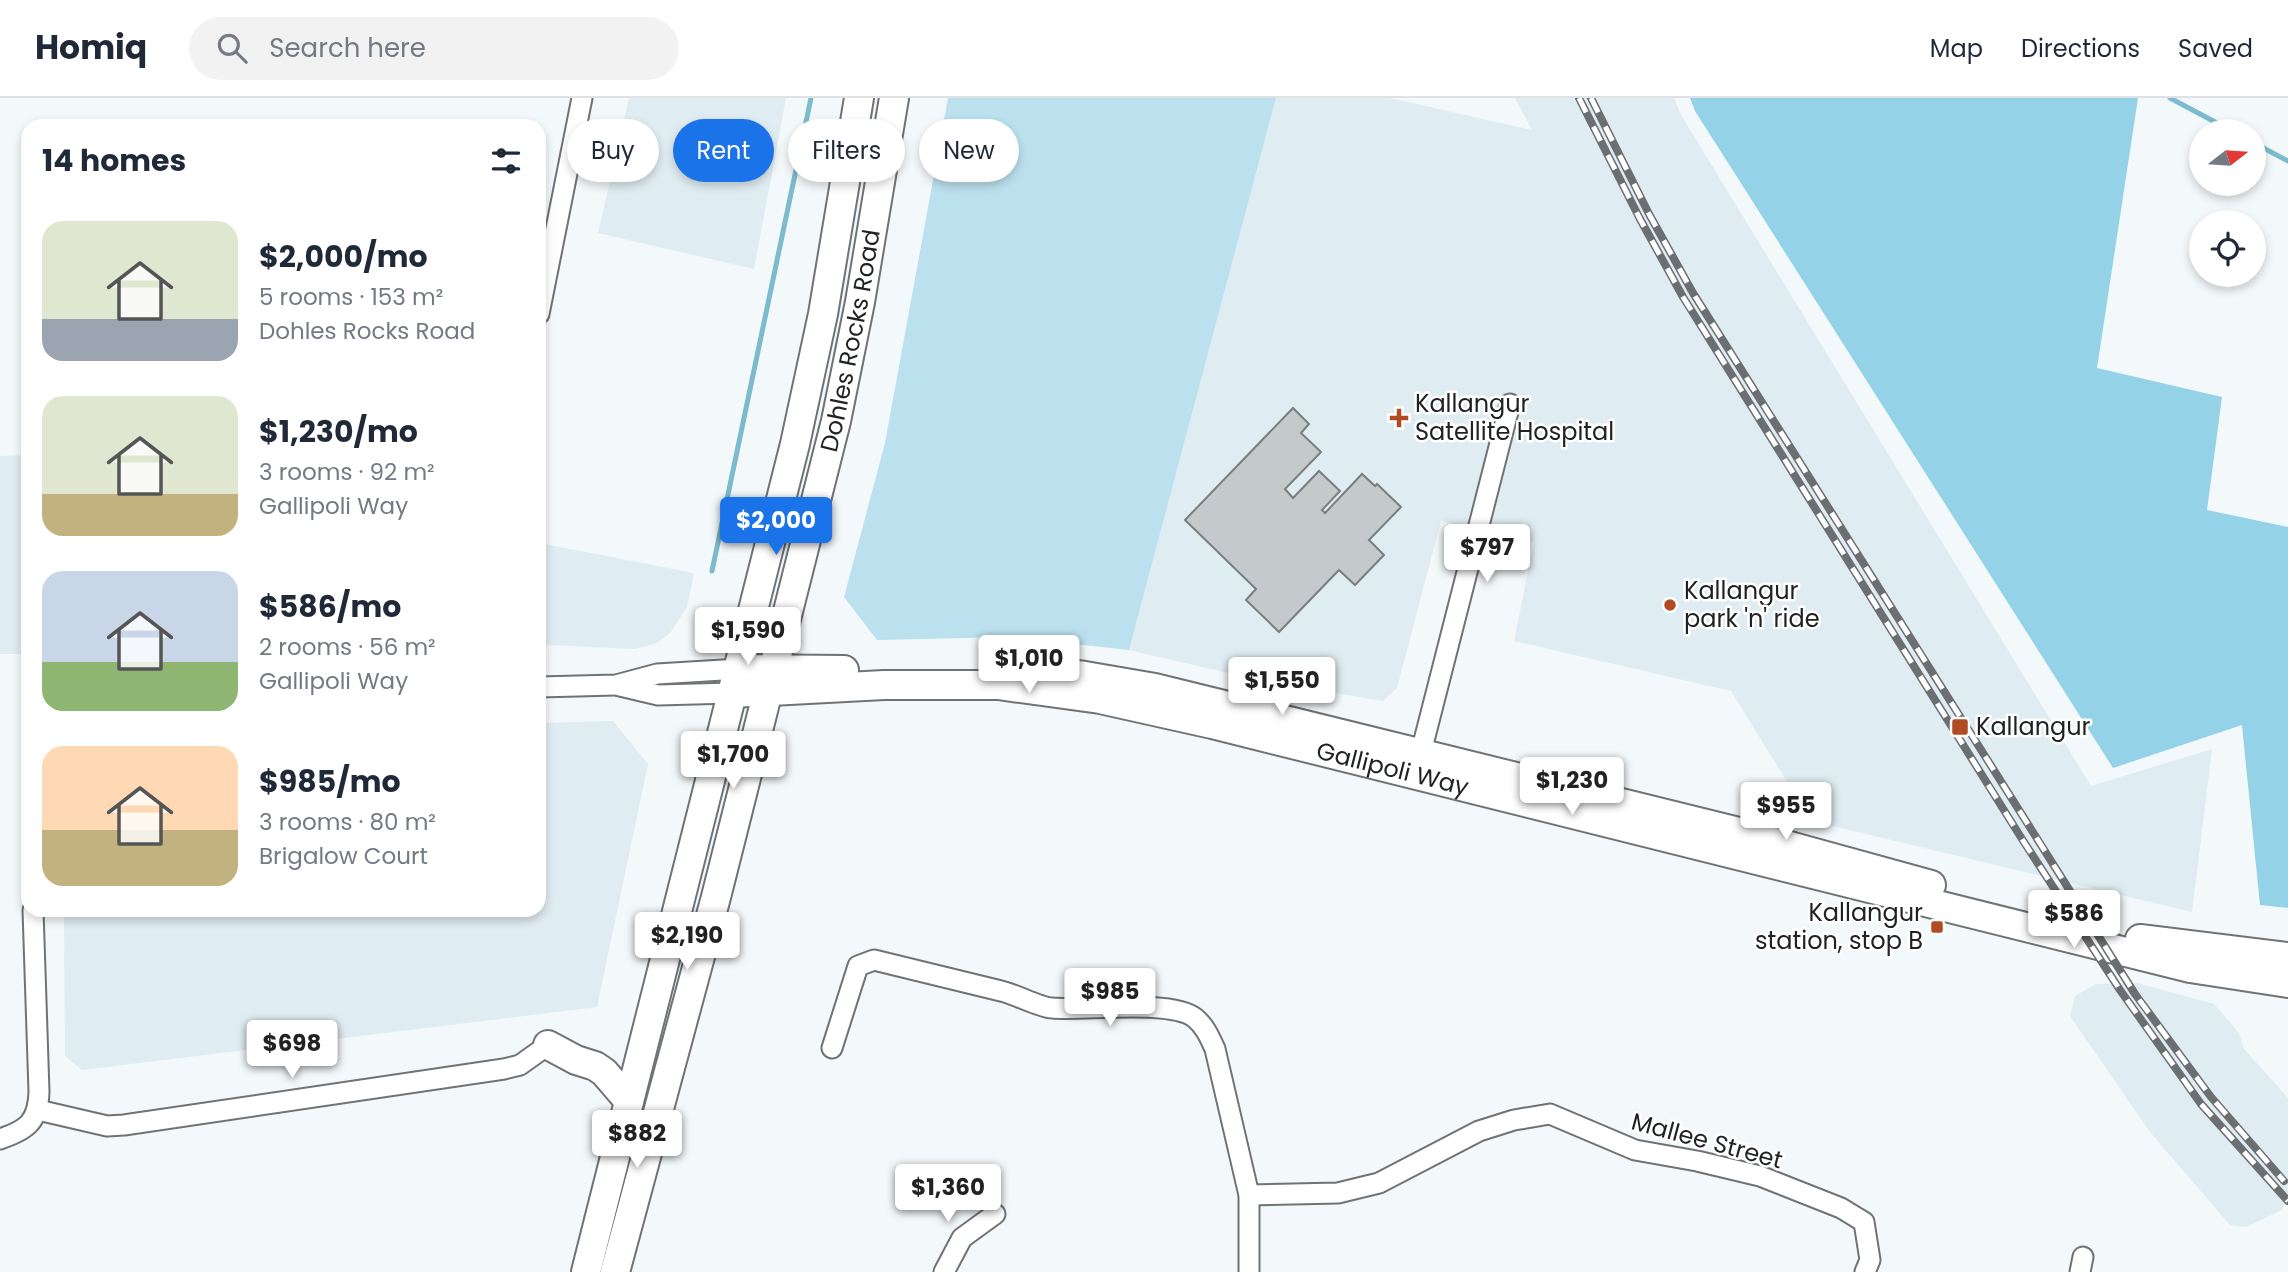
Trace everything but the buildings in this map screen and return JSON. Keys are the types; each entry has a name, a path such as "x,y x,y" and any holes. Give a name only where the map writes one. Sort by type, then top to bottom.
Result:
{"street":[{"path":"546,279 582,98"},
{"name":"Dohles Rocks Road","path":"586,1272 810,380 859,98"},
{"name":"Dohles Rocks Road","path":"615,1272 716,897 836,421 860,302 894,98"},
{"path":"1418,764 1510,404"},
{"name":"Gallipoli Way","path":"736,681 877,670 985,668 1085,676 1155,688 1418,764 2170,963 2216,973 2288,983"},
{"path":"546,687 616,685 657,674 736,681"},
{"name":"Gallipoli Way","path":"1418,764 1812,851 2060,922 2136,939 2288,957"},
{"path":"0,1139 27,1126 38,1110 33,917"},
{"path":"832,1048 858,966 874,960 1010,993 1048,1009 1161,1007 1194,1016 1216,1049 1249,1195 1249,1272"},
{"path":"38,1110 107,1126 124,1125 504,1069 520,1065 548,1045 604,1072 629,1101"},
{"name":"Mallee Street","path":"1249,1195 1338,1193 1378,1183 1479,1131 1514,1120 1550,1114 1635,1150 1760,1176 1841,1208 1864,1222 1870,1260 1865,1272"},
{"path":"944,1272 962,1238 995,1214"}],"shaded area":[{"path":"629,98 786,98 774,162 774,119 673,119 673,182 770,182 754,269 598,233 610,182 659,182 659,119 624,119"},
{"path":"948,98 1276,98 1129,650 1011,637 877,640 844,597 885,443 933,182 1019,182 1019,119 944,119"},
{"path":"1276,98 1390,98 1532,130 1515,98 1674,98 1681,115 2091,786 2212,749 2192,912 1795,817 1799,801 1731,691 1514,641 1534,542 1441,521 1397,688 1383,701 1254,679 1129,650"},
{"path":"1690,98 2138,98 2097,368 2222,397 2207,510 2288,527 2288,908 2260,905 2242,725 2113,768 1695,111"},
{"path":"21,455 21,654 0,654 0,456"},
{"path":"546,544 694,573 687,607 670,633 657,643 635,649 547,645"},
{"path":"613,721 648,764 597,1007 82,1070 65,1056 64,917 546,917 546,723"},
{"path":"2137,983 2214,1004 2239,1033 2244,1049 2288,1098 2288,1195 2282,1210 2246,1227 2230,1225 2150,1132 2070,1016 2075,996 2096,984"}],"waterway":[{"path":"712,571 811,98"},
{"path":"2170,98 2209,119"},
{"path":"2266,149 2288,161"}],"railway":[{"path":"1579,98 1683,297 2022,839 2120,990 2201,1104 2288,1201"},
{"path":"1591,98 1649,214 1693,293 2135,994 2211,1097 2284,1181"}],"place":[{"name":"Kallangur Satellite Hospital","path":"1399,418"},
{"name":"Kallangur park 'n' ride","path":"1670,605"},
{"name":"Kallangur","path":"1960,727"},
{"name":"Kallangur station, stop B","path":"1937,927"}]}
